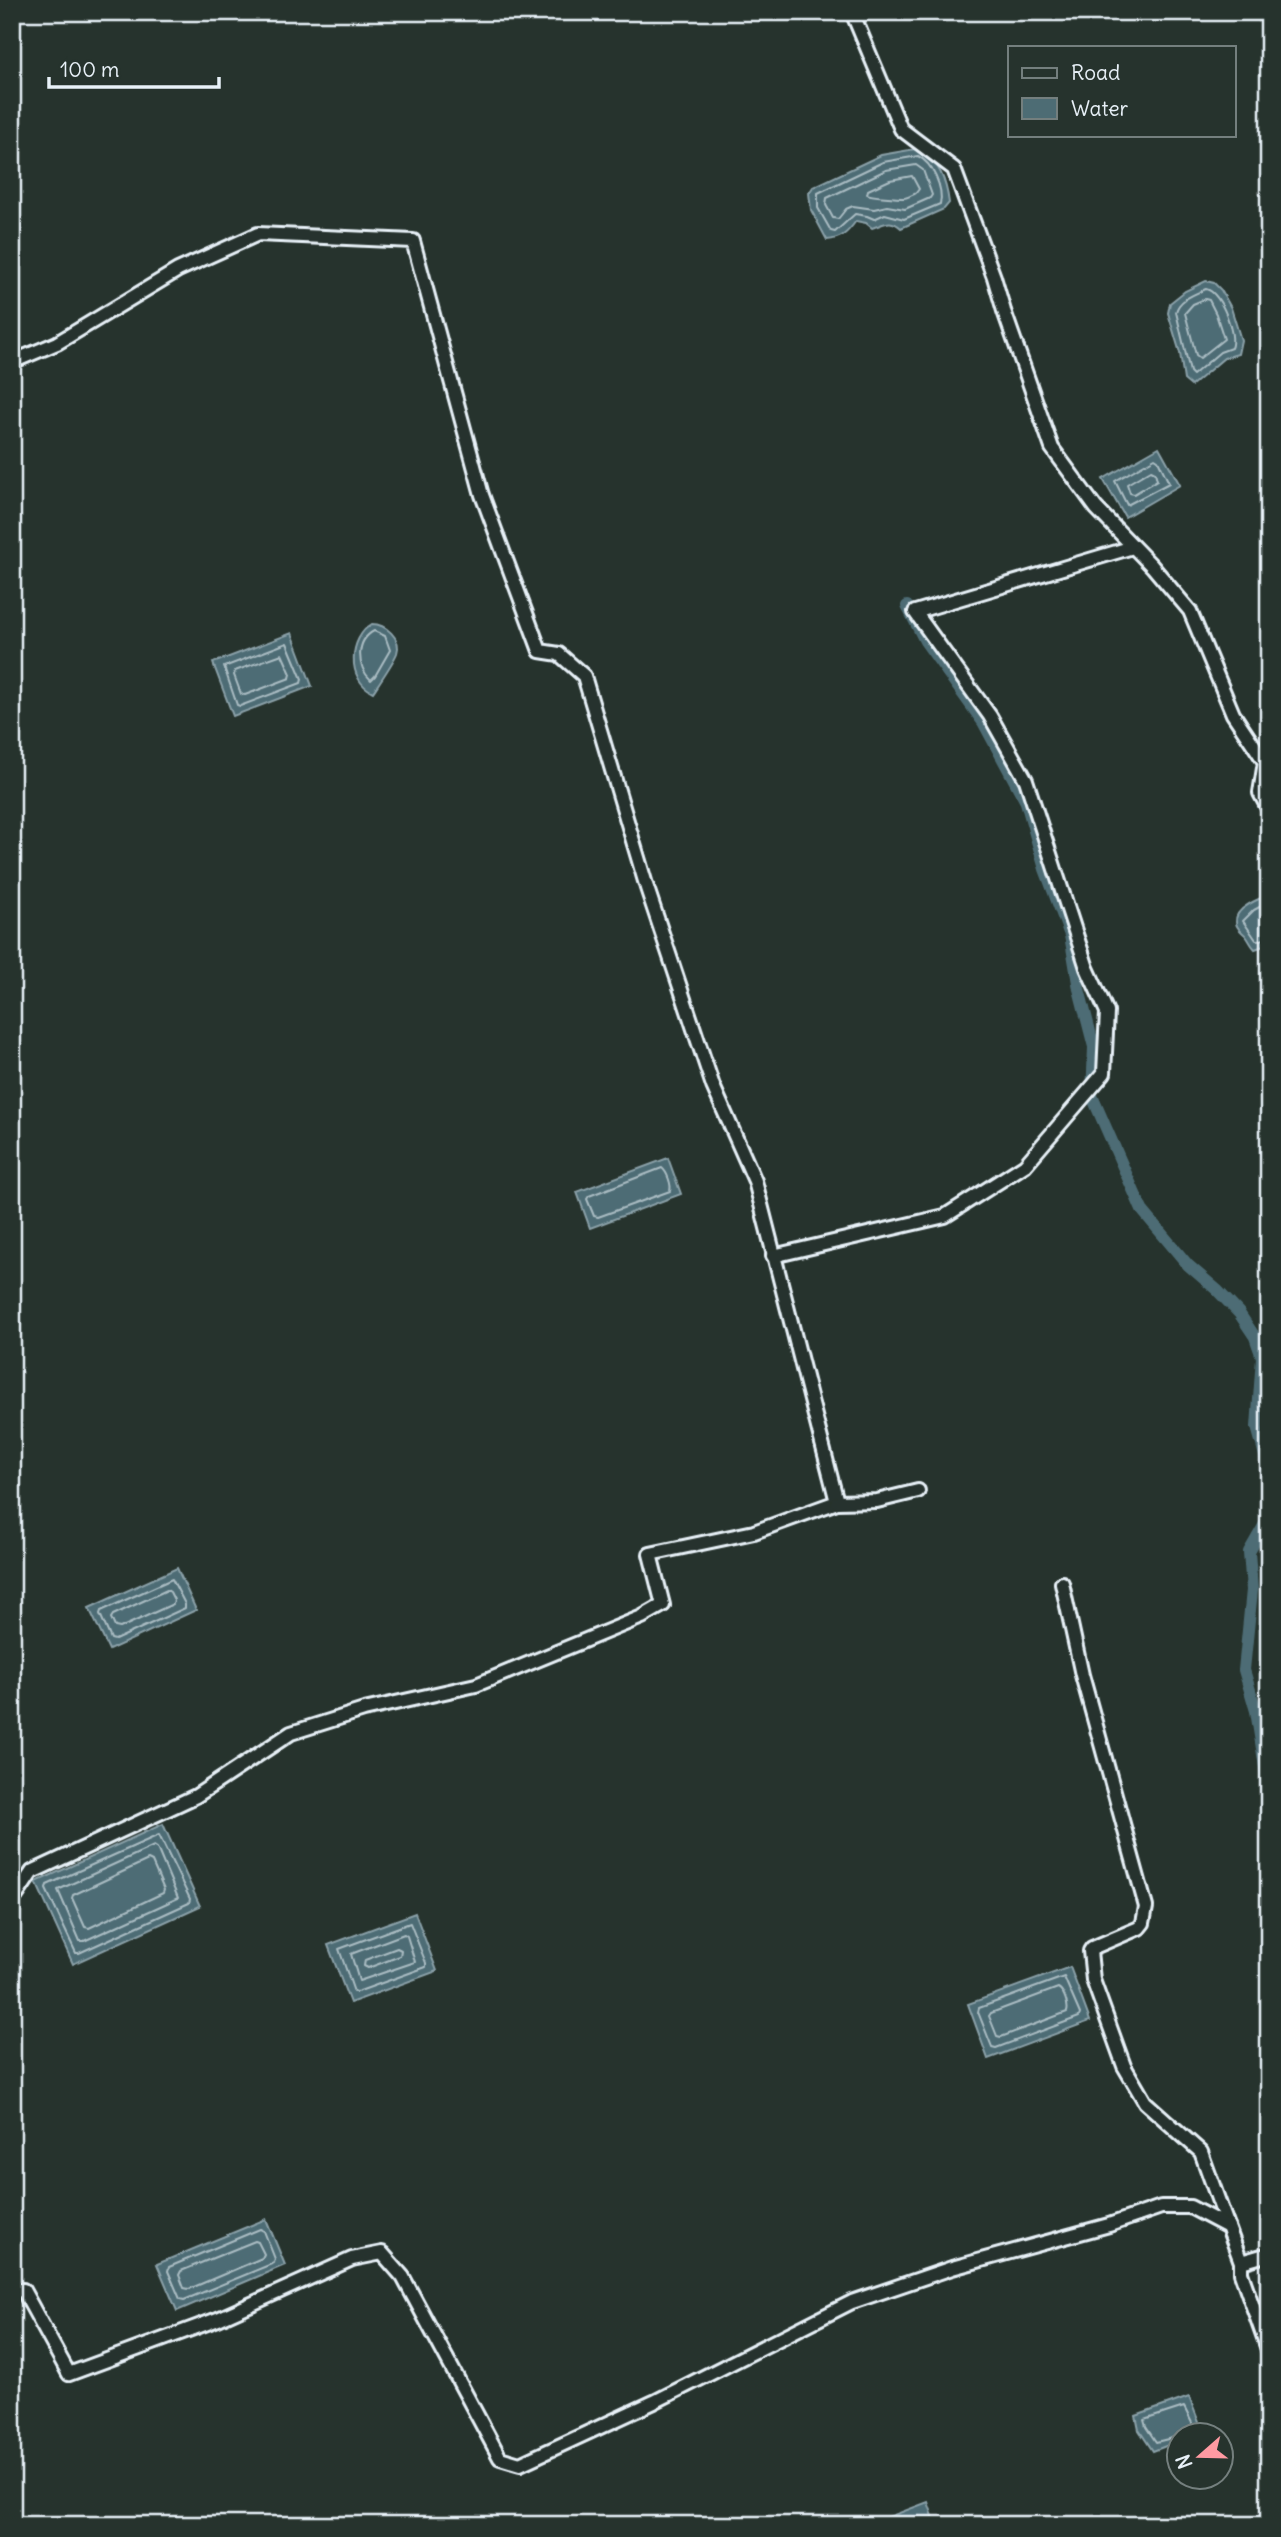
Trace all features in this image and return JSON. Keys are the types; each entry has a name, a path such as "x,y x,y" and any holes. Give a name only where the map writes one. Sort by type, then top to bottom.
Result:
{"street":[{"path":"852,12 901,130 954,169 1052,447 1096,508 1190,611 1233,713 1265,762 1260,793 1269,810"},
{"path":"12,362 57,343 178,270 258,234 413,241 482,495 540,651 559,654 584,676 647,888 713,1086 755,1181 837,1502"},
{"path":"774,1256 945,1216 1025,1165 1104,1073 1107,1012 1087,968 1026,779 990,716 915,612 1133,547"},
{"path":"12,1898 32,1872 195,1796 291,1733 364,1710 476,1685 642,1617 663,1605 650,1554 754,1532 837,1502 877,1502 918,1491"},
{"path":"1062,1583 1085,1688 1146,1907 1143,1923 1139,1928 1092,1948 1093,1980 1124,2066 1146,2102 1201,2152 1241,2262 1241,2273 1269,2352"},
{"path":"12,2290 23,2290 69,2374 218,2319 352,2259 382,2253 403,2277 500,2458 520,2464 654,2403 852,2302 952,2268 1109,2225 1161,2207 1190,2207 1228,2227"},
{"path":"1241,2262 1269,2254"}],"water":[{"path":"921,148 933,160 944,179 949,203 944,209 901,228 890,223 872,228 866,223 856,221 844,234 827,240 811,210 809,193 813,187 881,155"},
{"path":"1206,281 1214,283 1221,290 1231,308 1241,340 1238,354 1224,358 1191,386 1184,380 1180,353 1168,313 1170,303 1185,291"},
{"path":"1159,447 1180,485 1125,517 1103,479"},
{"path":"372,624 382,626 391,633 398,647 373,692 358,678 354,658 359,638"},
{"path":"292,633 312,686 233,716 213,663"},
{"path":"1269,895 1269,944 1255,949 1237,926 1236,917 1243,908"},
{"path":"668,1158 681,1194 590,1228 577,1192"},
{"path":"177,1568 196,1610 109,1650 89,1608"},
{"path":"163,1824 200,1906 73,1964 36,1882"},
{"path":"415,1913 437,1971 350,2003 328,1945"},
{"path":"1070,1967 1090,2021 988,2059 968,2004"},
{"path":"266,2219 285,2265 177,2311 157,2264"},
{"path":"1189,2397 1199,2422 1166,2422 1166,2446 1153,2451 1139,2430 1136,2416"},
{"path":"928,2502 936,2525 876,2525 883,2519"}],"waterway":[{"path":"907,606 925,641 983,722 1026,802 1045,869 1070,935 1079,989 1094,1047 1092,1096 1142,1210 1188,1265 1239,1313 1255,1337 1262,1357 1257,1427 1269,1470"},
{"path":"1269,1517 1249,1552 1252,1590 1244,1670 1256,1711 1269,1792"}]}
